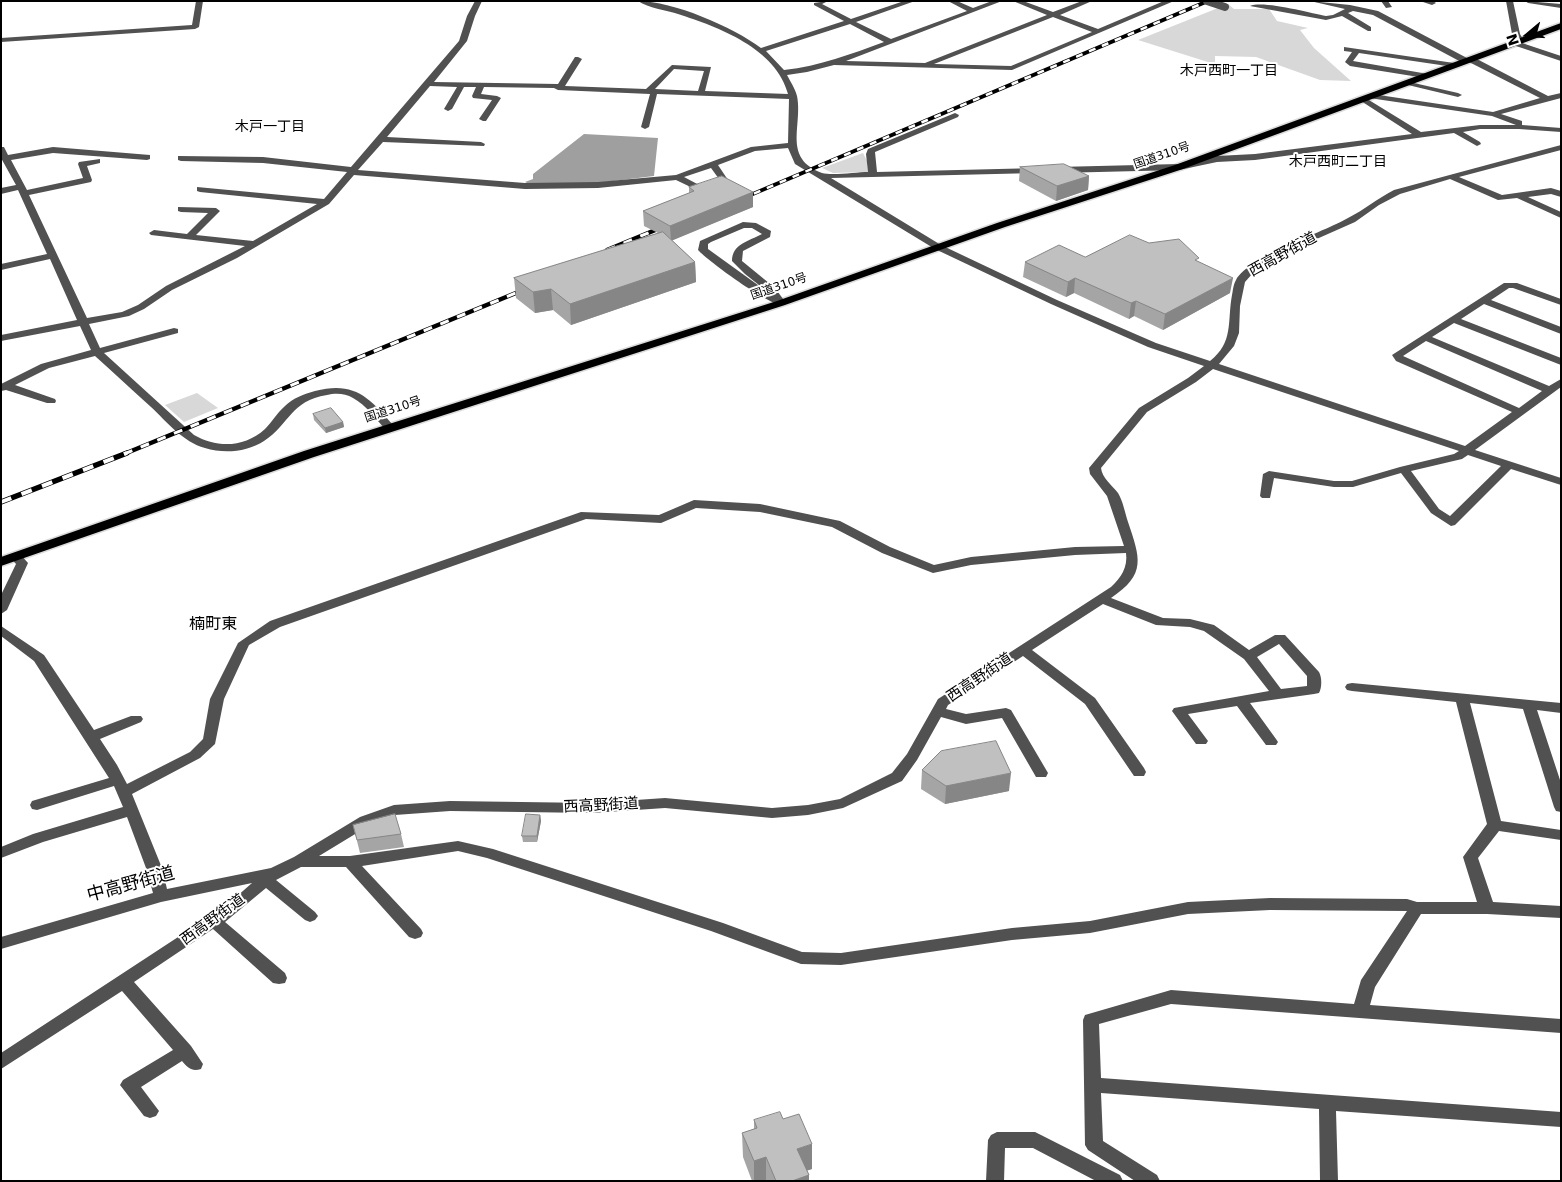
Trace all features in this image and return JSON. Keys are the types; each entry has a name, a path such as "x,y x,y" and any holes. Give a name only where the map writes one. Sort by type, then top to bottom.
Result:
{"highway":[{"name":"国道310号","path":"1,562 389,427 781,303 938,247 1179,167 1561,26"}],"street":[{"path":"1,40 195,27 200,1"},
{"path":"1,337 125,314 141,307 169,288 254,244 326,202 430,84 463,41 478,1"},
{"path":"641,1 725,28 760,51 782,73 791,90 792,145 798,162 824,176 938,247 1054,302 1152,345 1561,482"},
{"path":"825,1 816,4 891,42"},
{"path":"760,51 912,1"},
{"path":"952,1 973,11"},
{"path":"782,73 807,70 834,62 999,1"},
{"path":"1016,1 1099,32"},
{"path":"925,65 1089,1"},
{"path":"834,62 1012,68 1171,1"},
{"path":"1206,1 1225,7"},
{"path":"1313,1 1375,13 1546,98"},
{"path":"1346,1 1351,9"},
{"path":"1423,1 1432,2"},
{"path":"1508,1 1518,42 1561,59"},
{"path":"1528,1 1561,6"},
{"path":"1254,6 1267,6 1326,18 1335,17 1351,9"},
{"path":"1342,13 1368,29"},
{"path":"1347,49 1454,65"},
{"path":"1355,52 1349,62 1353,64 1425,76"},
{"path":"578,59 558,88 792,97"},
{"path":"645,127 651,92 672,67 708,69 701,93"},
{"path":"1408,83 1458,95"},
{"path":"430,84 561,86"},
{"path":"448,109 462,84"},
{"path":"481,85 476,96 497,98 483,119"},
{"path":"1493,114 1561,95"},
{"path":"1368,97 1493,114 1561,139"},
{"path":"1368,97 1420,134"},
{"path":"873,174 871,151 955,115"},
{"path":"1051,170 1179,167 1216,159 1255,157 1420,134 1497,126 1561,130"},
{"path":"1455,130 1477,144"},
{"path":"380,139 481,144"},
{"path":"181,158 263,160 352,171 546,187 598,185 677,177 754,149 792,145"},
{"name":"西高野街道","path":"1,1062 232,909 270,876 365,821 394,810 450,806 592,808 665,803 772,813 808,810 843,803 897,777 912,757 943,702 1022,649 1102,599 1126,580 1133,561 1131,549 1113,495 1096,474 1095,468 1098,462 1143,410 1192,380 1221,357 1229,346 1234,334 1235,306 1240,281 1250,271 1291,247 1352,220 1376,203 1397,192 1561,147"},
{"path":"1,149 7,158 97,352 190,437 202,445 212,448 234,447 255,441 267,432 289,407 296,402 315,394 333,391 348,392 359,396 389,427"},
{"path":"7,158 53,150 147,158"},
{"path":"1,191 89,182 82,164 97,161"},
{"path":"677,177 701,189 724,180 712,164"},
{"path":"824,176 1041,170"},
{"path":"1450,176 1501,198 1551,191 1561,194"},
{"path":"200,190 326,202"},
{"path":"1519,196 1561,215"},
{"path":"181,209 216,212 189,237"},
{"path":"753,224 766,231 767,235 764,238 740,249 737,253 737,261 774,291 781,303 765,295 703,250 703,243 743,226 753,224"},
{"path":"154,233 254,244"},
{"path":"1,267 52,256"},
{"path":"1520,412 1400,359 1397,355 1507,285 1514,284 1561,302"},
{"path":"1484,300 1561,331"},
{"path":"1454,319 1561,362"},
{"path":"3,387 45,366 174,331"},
{"path":"1424,337 1550,390"},
{"path":"1266,496 1269,474 1326,483 1353,484 1404,469 1458,457 1561,382"},
{"path":"3,387 51,402"},
{"path":"1404,469 1435,511 1451,522 1509,464"},
{"path":"37,805 121,786 169,770 195,754 210,741 217,699 244,643 274,624 585,515 661,519 694,504 760,508 836,524 886,550 933,569 971,560 1075,551 1131,549"},
{"path":"1,610 22,563 16,557"},
{"path":"1102,599 1161,622 1190,623 1208,628 1248,656 1278,694"},
{"path":"1,630 39,658 121,786 154,868 161,896"},
{"path":"1201,741 1179,711 1278,694 1314,690 1314,675 1280,638 1248,656"},
{"path":"1022,649 1096,702 1139,772"},
{"path":"1352,687 1561,708"},
{"path":"1462,698 1496,825"},
{"path":"1240,700 1271,742"},
{"path":"1529,705 1561,807"},
{"path":"938,712 966,718 1006,713 1041,773"},
{"path":"91,737 136,719"},
{"path":"1,853 38,838 132,810"},
{"path":"1496,825 1561,835"},
{"path":"1487,908 1470,857 1496,825"},
{"path":"298,861 350,862 458,846 488,853 717,928 801,958 841,960 1012,934 1090,927 1188,908 1270,904 1407,905 1417,908 1487,908 1561,912"},
{"path":"350,862 414,934"},
{"path":"270,876 310,916"},
{"name":"中高野街道","path":"1,943 161,896 270,876"},
{"path":"1360,1010 1367,985 1417,908"},
{"path":"214,921 279,978"},
{"path":"123,981 190,1057 129,1085 150,1111"},
{"path":"1151,1181 1094,1145 1090,1020 1171,997 1561,1026"},
{"path":"1093,1084 1561,1120"},
{"path":"1327,1102 1329,1181"},
{"path":"994,1181 996,1140 1034,1140 1114,1181"}],"shaded area":[{"path":"1228,4 1234,9 1269,9 1277,21 1308,28 1300,30 1314,48 1351,81 1320,80 1256,57 1215,56 1215,63 1211,63 1138,40"},
{"path":"584,134 658,138 654,176 597,183 529,184 525,182 533,179 533,174"},
{"path":"863,153 867,161 868,172 833,173 822,168"},
{"path":"197,393 218,408 184,422 165,405"}],"building":[{"path":"1064,164 1089,176 1057,186 1020,167"},
{"path":"722,176 753,192 670,226 643,211 694,191 689,187"},
{"path":"663,232 695,262 570,304 551,289 533,292 514,278"},
{"path":"1130,235 1149,243 1179,239 1199,258 1195,260 1233,278 1165,314 1136,301 1131,303 1075,278 1068,282 1025,262 1059,245 1085,257"},
{"path":"331,408 343,422 325,428 313,414"},
{"path":"996,741 1011,773 946,786 922,770 941,751"},
{"path":"395,814 401,834 357,840 353,825"},
{"path":"526,814 540,815 537,836 522,836"},
{"path":"780,1112 783,1119 799,1114 812,1144 797,1149 809,1175 792,1181 776,1181 766,1157 754,1161 742,1133 757,1128 754,1120"}],"railway":[{"path":"741,199 1208,1"},
{"path":"607,250 665,226"},
{"path":"124,454 528,288"},
{"path":"1,502 127,453"}],"district":[{"name":"木戸西町一丁目","path":"1229,71"},
{"name":"木戸一丁目","path":"270,127"},
{"name":"木戸西町二丁目","path":"1338,162"},
{"name":"楠町東","path":"213,625"}]}
